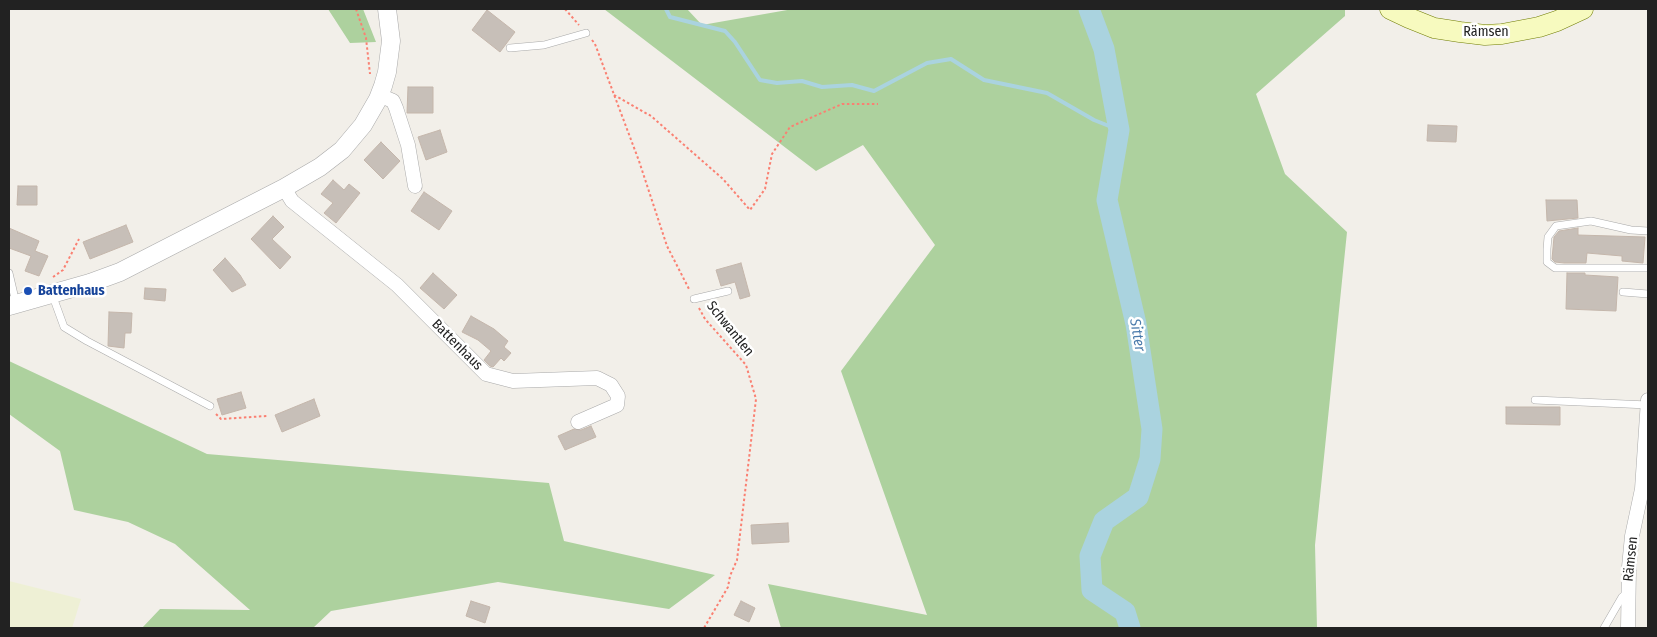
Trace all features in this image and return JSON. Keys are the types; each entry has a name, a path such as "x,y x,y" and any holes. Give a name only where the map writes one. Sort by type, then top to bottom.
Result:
{"main road":[{"name":"Rämsen","path":"1390,9 1434,28 1485,35 1539,28 1583,9"}],"street":[{"path":"12,305 50,288 90,284 120,272 284,188 320,167 342,150 363,125 375,89 387,72 391,41 387,9"},
{"path":"375,89 392,102 396,108 408,145 415,186"},
{"name":"Battenhaus","path":"284,188 292,201 397,286 486,374 512,381 597,378 611,385 618,396 617,405 578,422"},
{"name":"Rämsen","path":"1628,628 1628,593 1632,536 1645,490 1648,400"}],"lane":[{"path":"510,48 544,46 586,33"},
{"path":"1648,231 1631,230 1591,221 1556,226 1548,237 1547,262 1555,268 1648,268"},
{"path":"9,273 12,305"},
{"path":"50,288 64,327 210,406"},
{"path":"694,299 728,291"},
{"path":"1623,292 1648,294"},
{"path":"1535,400 1648,405"},
{"path":"1604,628 1622,597 1628,593"}],"path":[{"path":"356,9 366,38 375,89"},
{"name":"Schwantlen","path":"565,9 596,44 639,161 667,246 706,319 746,366 756,400 737,560 730,576 728,587 704,628"},
{"path":"614,95 652,116 723,180 750,210 765,189 772,154 790,127 842,104 878,104"},
{"path":"50,288 79,239"},
{"path":"210,406 221,419 267,416"}],"green space":[{"path":"328,9 363,9 376,42 350,43"},
{"path":"604,9 687,9 702,25 793,9 1345,9 1345,16 1256,94 1285,174 1347,232 1315,545 1317,628 781,628 768,584 927,615 841,371 935,245 863,145 816,171"},
{"path":"9,361 207,454 549,483 564,541 715,575 669,609 498,582 331,611 313,628 142,628 160,609 250,610 175,544 128,522 74,510 60,451 9,414"},
{"path":"9,581 81,599 72,628 9,628"}],"building":[{"path":"487,10 515,32 500,52 472,30"},
{"path":"408,87 433,87 433,113 407,113"},
{"path":"1428,125 1457,126 1456,142 1427,141"},
{"path":"440,130 447,152 426,160 418,137"},
{"path":"381,142 400,161 383,179 364,160"},
{"path":"333,180 344,190 349,184 360,193 336,223 324,213 333,203 321,194"},
{"path":"18,186 37,186 37,205 17,205"},
{"path":"424,192 452,211 439,230 411,211"},
{"path":"1546,200 1577,200 1578,218 1547,221"},
{"path":"273,216 284,227 272,239 291,257 280,269 251,239"},
{"path":"126,225 133,242 90,259 83,242"},
{"path":"9,228 39,241 35,251 48,256 39,276 25,271 31,256 9,248"},
{"path":"1578,228 1578,235 1645,237 1643,263 1622,261 1622,256 1587,253 1586,263 1555,262 1552,259 1554,237 1559,231"},
{"path":"225,258 246,285 232,292 213,270"},
{"path":"741,263 750,296 740,299 735,282 721,286 716,270"},
{"path":"433,273 457,295 444,309 420,288"},
{"path":"1567,273 1618,277 1616,311 1566,309"},
{"path":"145,288 166,289 165,301 144,299"},
{"path":"109,312 132,313 131,333 125,333 124,348 108,346"},
{"path":"471,316 494,329 508,341 504,347 511,353 504,361 501,358 493,367 490,366 484,360 491,351 478,340 462,332"},
{"path":"241,392 246,408 222,415 217,399"},
{"path":"314,399 320,416 282,432 275,415"},
{"path":"1506,407 1560,407 1560,425 1506,424"},
{"path":"591,426 596,437 565,450 558,436 574,429 581,430"},
{"path":"788,523 789,542 752,544 751,525"},
{"path":"471,601 490,607 485,623 466,616"},
{"path":"741,601 755,608 749,622 734,615"}],"waterway":[{"path":"666,9 670,17 725,31 735,42 760,80 777,83 802,81 822,87 852,85 874,91 927,63 951,59 984,80 1047,93 1094,120 1119,130"},
{"name":"Sitter","path":"1089,9 1104,49 1119,130 1107,200 1136,324 1152,429 1150,459 1138,497 1104,521 1090,556 1092,590 1125,612 1130,628"}],"place":[{"name":"Battenhaus","path":"28,291"}]}
